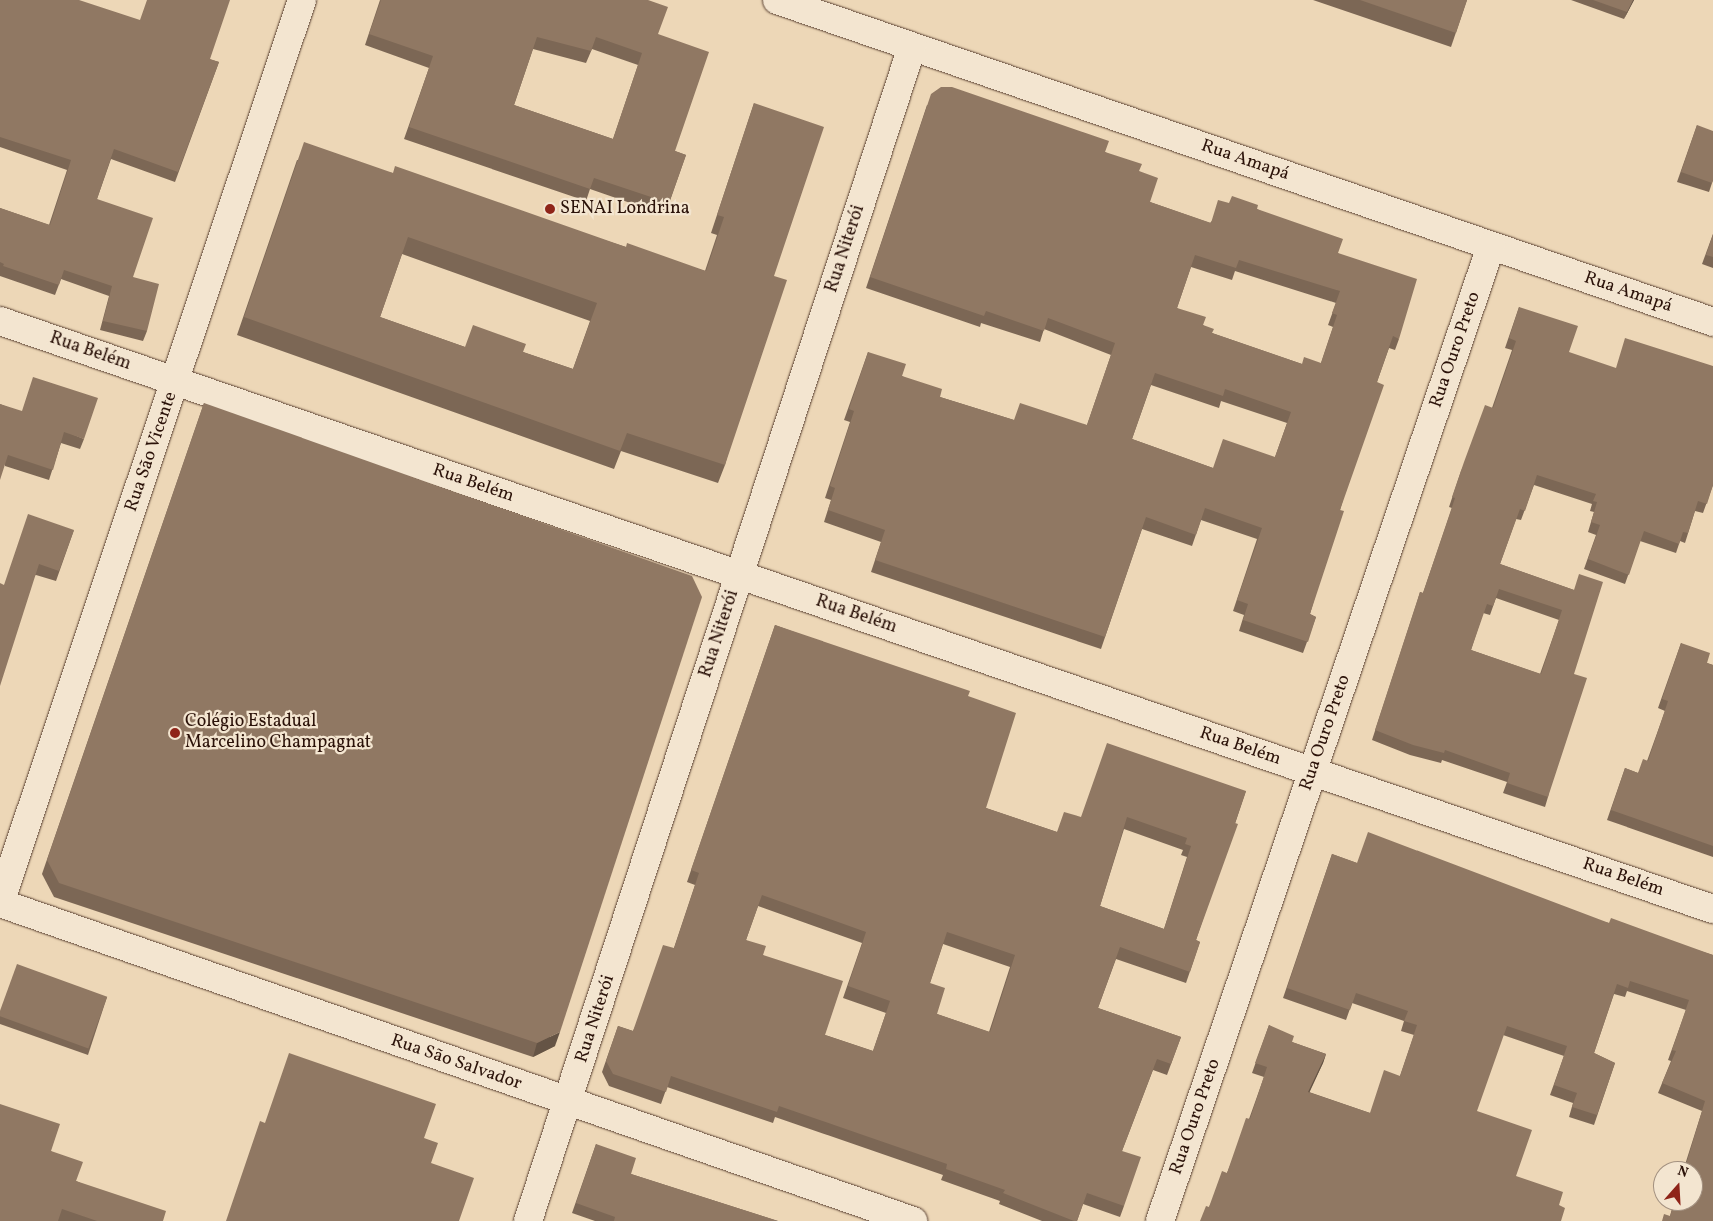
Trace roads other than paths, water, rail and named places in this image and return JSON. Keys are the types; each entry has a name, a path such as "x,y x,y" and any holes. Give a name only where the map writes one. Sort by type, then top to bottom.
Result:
{"street":[{"name":"Rua São Vicente","path":"0,903 176,382 302,0"},
{"name":"Rua Amapá","path":"777,0 1713,322"},
{"name":"Rua Niterói","path":"528,1221 569,1102 912,47"},
{"name":"Rua Ouro Preto","path":"1160,1221 1491,246"},
{"name":"Rua Belém","path":"0,321 1713,909"},
{"name":"Rua São Salvador","path":"0,903 914,1221"}],"place":[{"name":"SENAI Londrina","path":"550,209"},
{"name":"Colégio Estadual Marcelino Champagnat","path":"175,733"}]}
